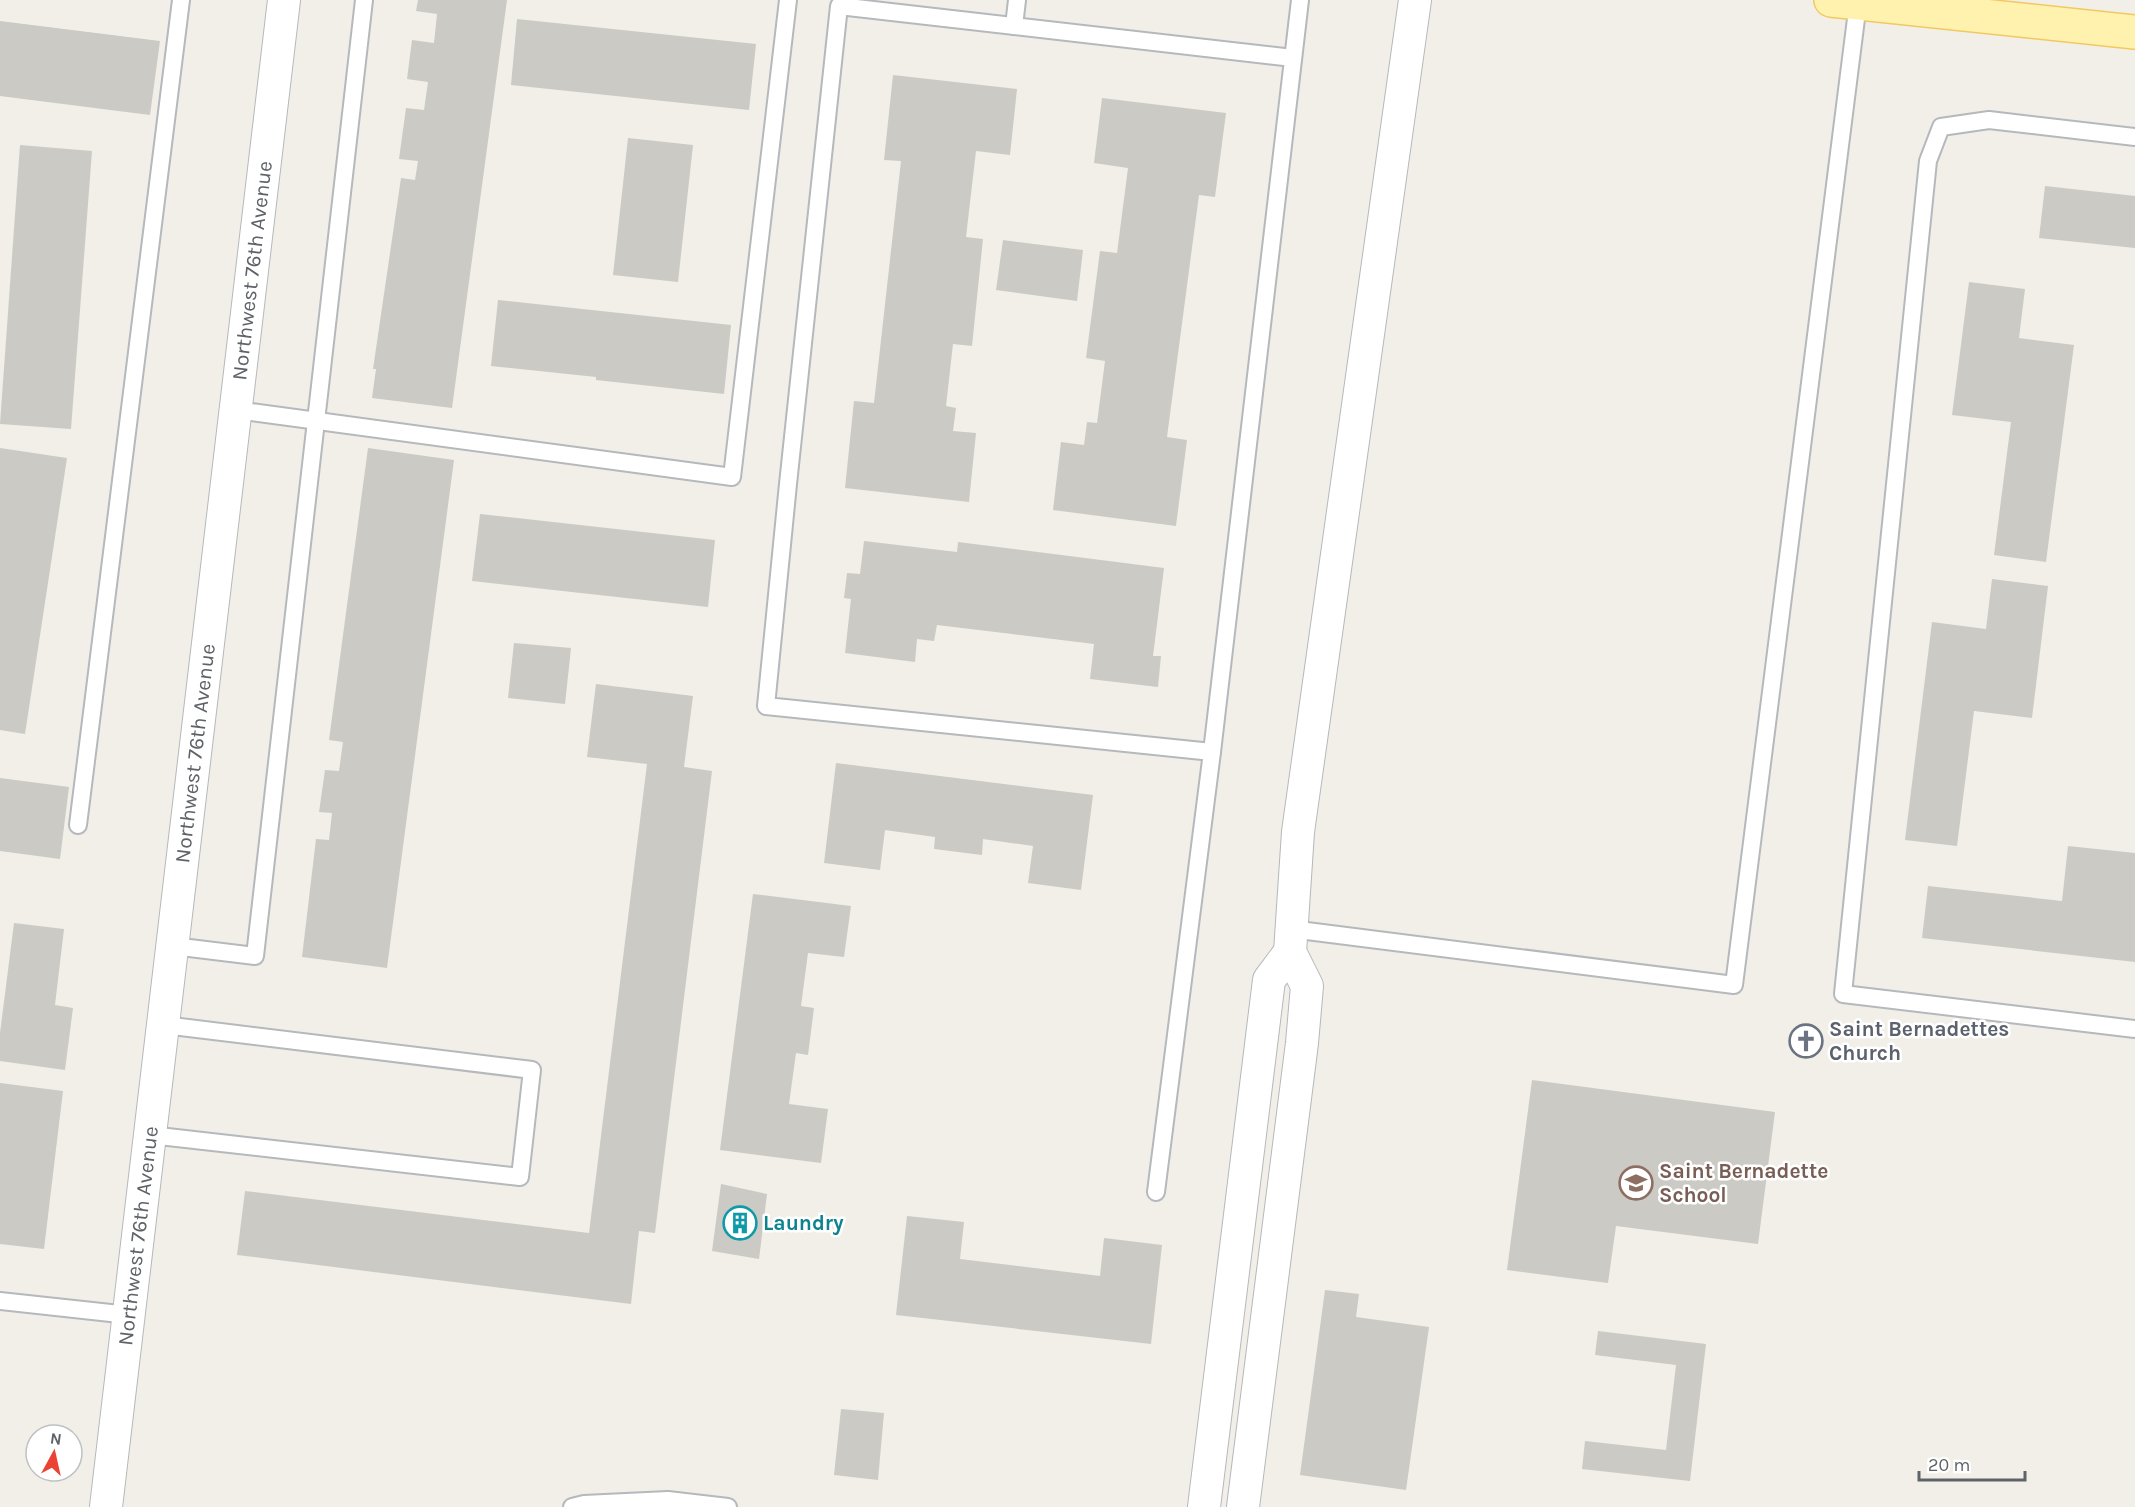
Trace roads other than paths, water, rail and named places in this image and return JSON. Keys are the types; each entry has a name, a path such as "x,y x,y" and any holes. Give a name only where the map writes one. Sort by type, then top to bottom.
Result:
{"main road":[{"path":"1849,1 2135,32"}],"street":[{"name":"Northwest 76th Avenue","path":"106,1507 284,0"},
{"path":"1204,1507 1269,980 1290,940 1298,832 1415,0"},
{"path":"1243,1507 1307,986 1290,940"}],"lane":[{"path":"78,825 180,0"},
{"path":"173,946 255,956 364,0"},
{"path":"236,410 732,477 788,0"},
{"path":"1014,26 1017,0"},
{"path":"1156,1192 1212,752 1300,0"},
{"path":"1290,940 1734,986 1849,1"},
{"path":"1212,752 766,706 839,6 1293,58"},
{"path":"2135,137 1989,120 1941,127 1928,161 1843,994 2135,1029"},
{"path":"150,1135 520,1177 532,1070 164,1026"},
{"path":"1240,1213 1280,1218"},
{"path":"0,1301 129,1315"},
{"path":"572,1507 584,1504 668,1500 728,1507"}],"place":[{"name":"Saint Bernadettes Church","path":"1806,1041"},
{"name":"Saint Bernadette School","path":"1636,1183"},
{"name":"Laundry","path":"740,1223"}]}
